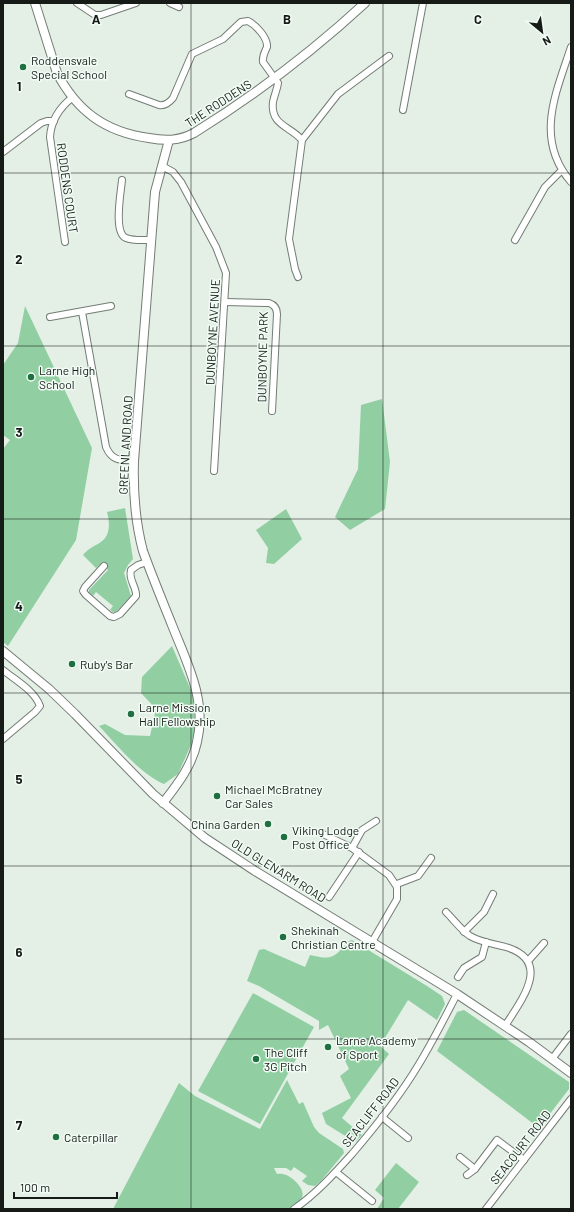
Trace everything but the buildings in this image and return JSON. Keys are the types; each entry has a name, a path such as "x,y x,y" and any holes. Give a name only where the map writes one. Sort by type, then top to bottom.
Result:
{"street":[{"name":"THE RODDENS","path":"35,3 57,73 62,83 93,118 111,128 129,134 146,138 170,140 185,138 194,133 275,79 365,3"},
{"path":"77,3 85,5 95,15 101,15 136,3"},
{"path":"170,3 180,7"},
{"path":"403,110 423,3"},
{"path":"129,94 163,106 173,98 192,54 223,39 238,23 244,21 252,23 265,38 267,45 263,56 263,62 278,83 273,102 274,115 277,121 296,133 302,140"},
{"path":"571,47 554,98 550,120 553,148 562,170 571,182"},
{"path":"298,277 289,239 302,140 338,94 389,56"},
{"name":"RODDENS COURT","path":"65,242 50,140 51,128 54,121 63,106 73,97"},
{"path":"3,152 41,123 54,121"},
{"name":"GREENLAND ROAD","path":"163,803 183,775 193,756 199,730 200,706 192,675 147,562 139,537 133,484 155,192 170,140"},
{"name":"DUNBOYNE AVENUE","path":"162,166 174,173 181,182 220,255 227,275 214,471"},
{"path":"515,240 545,187 562,170"},
{"path":"122,180 119,220 120,233 128,238 151,240"},
{"name":"DUNBOYNE PARK","path":"225,302 269,303 276,309 272,411"},
{"path":"50,317 111,306"},
{"path":"82,312 106,447 113,458 134,461"},
{"path":"104,566 83,591 113,617 120,614 136,596 136,592 130,577 131,570 147,562"},
{"name":"OLD GLENARM ROAD","path":"3,651 49,689 124,766 163,803 205,837 236,859 457,994 552,1058 571,1073"},
{"path":"3,670 29,691 38,701 40,706 3,739"},
{"path":"352,848 362,830 376,821"},
{"path":"322,833 359,852 389,875 397,884 397,899 372,942"},
{"path":"329,897 359,852"},
{"path":"397,884 418,876 432,858"},
{"path":"464,932 484,912 493,894"},
{"path":"446,912 464,932 474,938 512,949 528,961 531,973 528,987 505,1026"},
{"path":"458,977 464,968 481,958 486,942"},
{"path":"528,961 544,943"},
{"name":"SEACLIFF ROAD","path":"294,1209 316,1192 336,1172 382,1117 420,1064 457,994"},
{"path":"552,1058 571,1034"},
{"name":"SEACOURT ROAD","path":"486,1209 571,1099"},
{"path":"382,1117 408,1138"},
{"path":"467,1175 475,1169 497,1140 524,1160"},
{"path":"460,1157 475,1169"},
{"path":"336,1172 372,1201"}],"green space":[{"name":"Larne High School","path":"25,306 92,448 76,540 8,646 3,642 3,449 10,440 3,435 3,365 18,343"},
{"path":"382,399 390,462 385,509 350,530 335,517 358,469 361,405"},
{"path":"125,508 133,559 124,573 131,596 116,612 113,612 110,610 113,606 96,592 93,596 89,593 89,590 108,570 102,563 96,568 83,555 105,538 109,526 107,512"},
{"path":"286,509 302,539 274,564 266,563 268,548 256,530"},
{"path":"172,646 193,695 195,729 191,745 178,774 164,784 146,773 138,766 99,726 105,724 125,735 150,736 156,709 141,693 142,677"},
{"path":"352,940 442,996 445,1004 437,1020 408,1000 380,1046 389,1054 342,1118 362,1135 355,1142 326,1124 322,1113 351,1098 340,1076 349,1069 328,1025 319,1030 319,1021 259,986 247,981 259,950 264,949 305,967 310,955 325,958 333,956"},
{"name":"The Cliff 3G Pitch","path":"253,993 314,1027 260,1124 198,1091"},
{"path":"464,1010 569,1082 569,1089 539,1128 437,1051 457,1012"},
{"path":"287,1080 299,1104 303,1102 314,1127 319,1133 343,1149 344,1153 321,1181 315,1186 308,1185 302,1181 307,1176 294,1167 291,1171 286,1168 274,1168 277,1174 284,1174 290,1177 301,1189 303,1193 301,1200 294,1206 289,1209 113,1209 179,1083 195,1096 260,1129"},
{"path":"396,1163 419,1182 398,1209 377,1209 384,1198 375,1190"}],"place":[{"name":"Roddensvale Special School","path":"23,67"},
{"name":"Larne High School","path":"31,377"},
{"name":"Ruby's Bar","path":"72,664"},
{"name":"Larne Mission Hall Fellowship","path":"131,714"},
{"name":"Michael McBratney Car Sales","path":"217,796"},
{"name":"China Garden","path":"268,824"},
{"name":"Viking Lodge Post Office","path":"284,837"},
{"name":"Shekinah Christian Centre","path":"283,937"},
{"name":"Larne Academy of Sport","path":"328,1047"},
{"name":"The Cliff 3G Pitch","path":"256,1059"},
{"name":"Caterpillar","path":"56,1137"}]}
